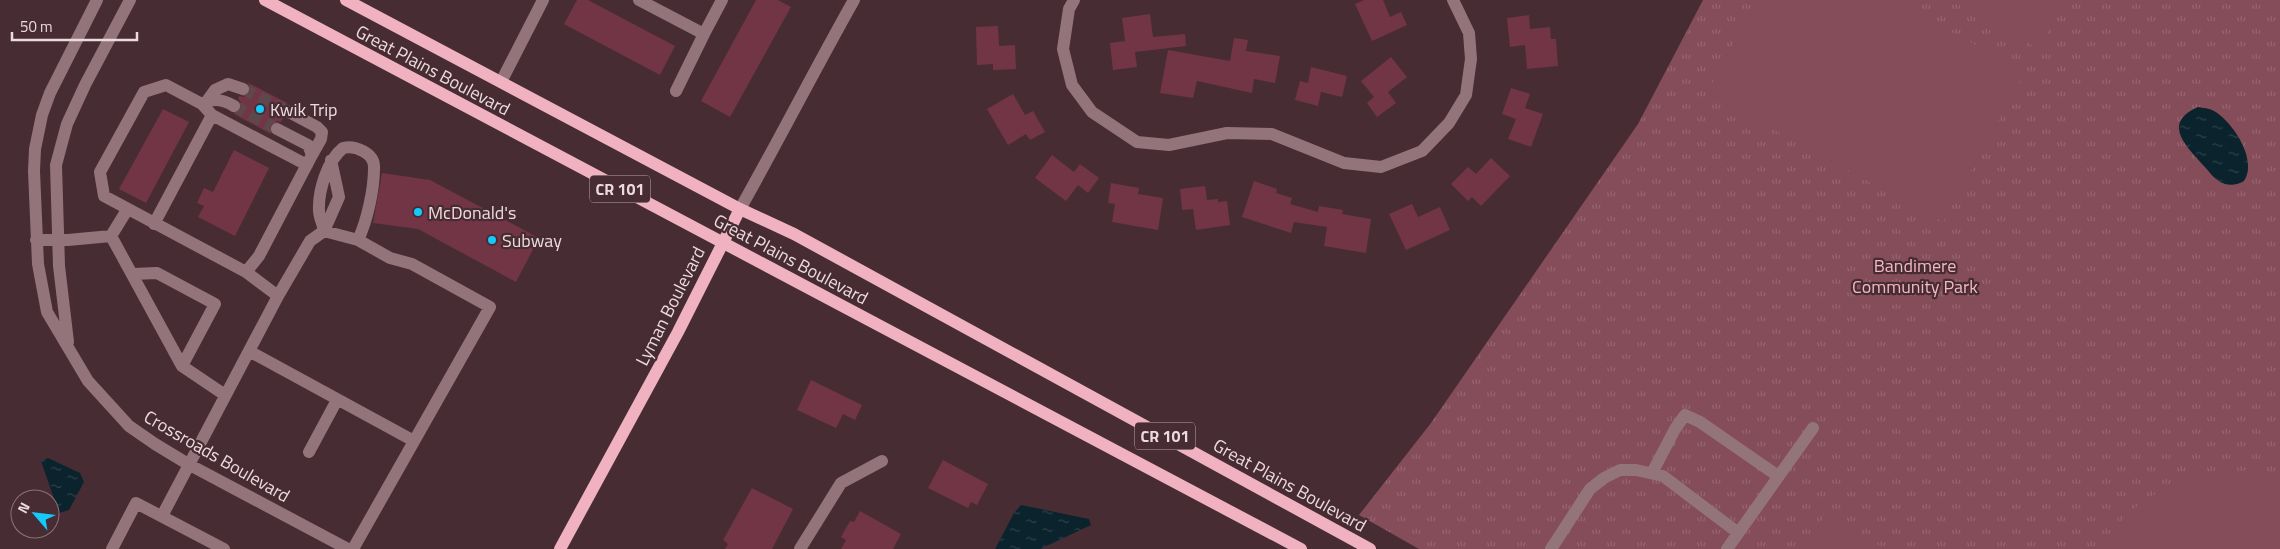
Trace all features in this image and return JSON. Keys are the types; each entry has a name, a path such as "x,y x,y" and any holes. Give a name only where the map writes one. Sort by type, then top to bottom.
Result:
{"main road":[{"name":"Great Plains Boulevard","path":"265,0 1301,549"},
{"name":"Great Plains Boulevard","path":"346,0 740,209 794,234 1370,549"},
{"name":"Lyman Boulevard","path":"560,549 678,332 740,209"}],"street":[{"name":"Crossroads Boulevard","path":"97,0 58,73 42,115 35,149 36,240 38,264 47,312 88,382 114,412 155,444 188,464 348,549"},
{"name":"Crossroads Boulevard","path":"68,347 57,240 56,166 65,131 85,85 130,0"},
{"path":"501,82 543,0"},
{"path":"639,0 704,34"},
{"path":"676,91 722,0"},
{"name":"Lyman Boulevard","path":"740,209 784,133 816,68 854,0"},
{"path":"1074,0 1069,9 1064,49 1072,85 1092,112 1137,142 1169,145 1228,134 1272,134 1344,163 1381,166 1422,151 1449,123 1466,95 1471,59 1470,33 1453,0"},
{"path":"205,102 215,90 228,84 243,89"},
{"path":"234,106 224,100 205,102 166,85 144,92 100,172 104,196 246,272 278,296"},
{"path":"205,102 212,115 309,160"},
{"path":"246,272 259,256 321,140 322,132 316,127 286,111"},
{"path":"154,224 212,115"},
{"path":"277,129 308,145 309,160"},
{"path":"324,231 319,211 324,180 332,159 343,148 349,147 363,151 373,161 375,167 365,224 358,240"},
{"path":"162,516 278,296 310,241 324,231 339,197 332,159"},
{"path":"111,236 127,210"},
{"path":"324,231 358,240 390,258 412,264 490,307 353,549"},
{"path":"36,240 111,236"},
{"path":"111,236 182,366 225,396"},
{"path":"133,274 158,273 215,304 182,366"},
{"path":"249,351 414,442"},
{"path":"309,452 337,400"},
{"path":"1652,474 1675,429 1685,415 1700,422 1778,476"},
{"path":"1727,549 1737,532 1813,428"},
{"path":"800,549 841,483 882,461"},
{"path":"1551,549 1590,489 1604,478 1620,470 1636,470 1663,476 1737,532"},
{"path":"112,549 136,503 224,549"}],"green space":[{"name":"Bandimere Community Park","path":"1703,0 2280,0 2280,549 1419,549 1359,515 1431,423 1638,124"},
{"path":"1757,0 1892,0 2025,72 1943,222 1707,93"},
{"path":"1950,0 2066,0 2039,49"},
{"path":"2261,470 2280,475 2280,549 2097,549 2114,528 2132,511 2168,487 2210,475 2234,471"},
{"path":"1824,516 1885,549 1806,549"}],"water":[{"path":"2198,107 2214,111 2236,132 2246,153 2248,163 2248,172 2244,181 2230,185 2219,181 2195,157 2184,142 2179,127 2181,120 2187,113"},
{"path":"48,458 80,473 84,482 69,510 60,513 60,489 51,489 41,461"},
{"path":"1021,505 1089,519 1091,525 1040,549 995,549 1014,513"}],"building":[{"path":"577,0 588,0 675,46 660,75 564,24"},
{"path":"756,0 778,0 791,7 730,117 701,101"},
{"path":"1364,0 1383,0 1390,17 1401,12 1407,25 1372,41 1355,4"},
{"path":"1150,14 1153,37 1185,34 1186,46 1135,52 1137,67 1113,70 1110,43 1125,41 1122,18"},
{"path":"1529,15 1530,29 1550,27 1551,39 1556,39 1558,66 1527,69 1525,45 1510,47 1507,18"},
{"path":"998,26 999,46 1015,45 1016,69 993,70 993,64 977,65 976,27"},
{"path":"1234,38 1248,40 1246,51 1280,56 1275,83 1254,79 1252,93 1197,81 1193,98 1160,93 1168,50 1230,61"},
{"path":"1391,57 1407,77 1388,92 1396,103 1377,117 1367,103 1374,97 1361,81"},
{"path":"1311,67 1347,76 1342,97 1321,92 1318,106 1295,100 1300,81 1308,83"},
{"name":"Kwik Trip","path":"247,82 287,103 280,108 280,115 283,118 281,122 276,121 270,125 271,134 234,114 241,109 239,96 245,97 250,92 251,87"},
{"path":"1511,88 1530,94 1525,108 1543,114 1531,147 1508,139 1516,119 1502,114"},
{"path":"1013,94 1025,115 1033,111 1045,132 1030,140 1026,134 1008,145 987,109"},
{"path":"163,109 189,122 146,203 119,189"},
{"name":"Kwik Trip","path":"234,150 269,168 235,236 198,217 204,206 197,203 204,188 213,192"},
{"path":"1052,155 1074,172 1080,164 1099,178 1088,193 1078,185 1066,201 1035,178"},
{"path":"1491,158 1510,176 1481,206 1472,197 1468,201 1451,184 1468,167 1476,174"},
{"path":"382,173 430,180 539,238 516,282 418,229 373,223"},
{"path":"1254,181 1277,189 1276,193 1292,198 1290,204 1318,212 1319,206 1343,210 1342,214 1371,219 1366,253 1324,246 1327,227 1294,222 1291,233 1242,217"},
{"path":"1111,183 1139,188 1138,194 1163,198 1158,230 1112,222 1115,204 1108,203"},
{"path":"1205,186 1207,200 1218,199 1218,202 1227,201 1230,225 1196,230 1193,209 1182,210 1180,189"},
{"path":"1412,204 1418,217 1440,207 1450,230 1406,250 1389,214"},
{"path":"811,380 862,405 855,420 843,414 836,428 797,410"},
{"path":"943,460 988,484 977,505 971,502 968,508 928,488"},
{"path":"752,488 793,509 772,549 725,549 728,544 723,540"},
{"path":"860,511 901,534 893,549 841,549 846,540 841,537 850,521 854,522"}],"tunnel":[{"path":"243,89 287,111"},
{"path":"234,106 277,129"}],"place":[{"name":"Kwik Trip","path":"260,109"},
{"name":"McDonald's","path":"418,212"},
{"name":"Subway","path":"492,240"}]}
